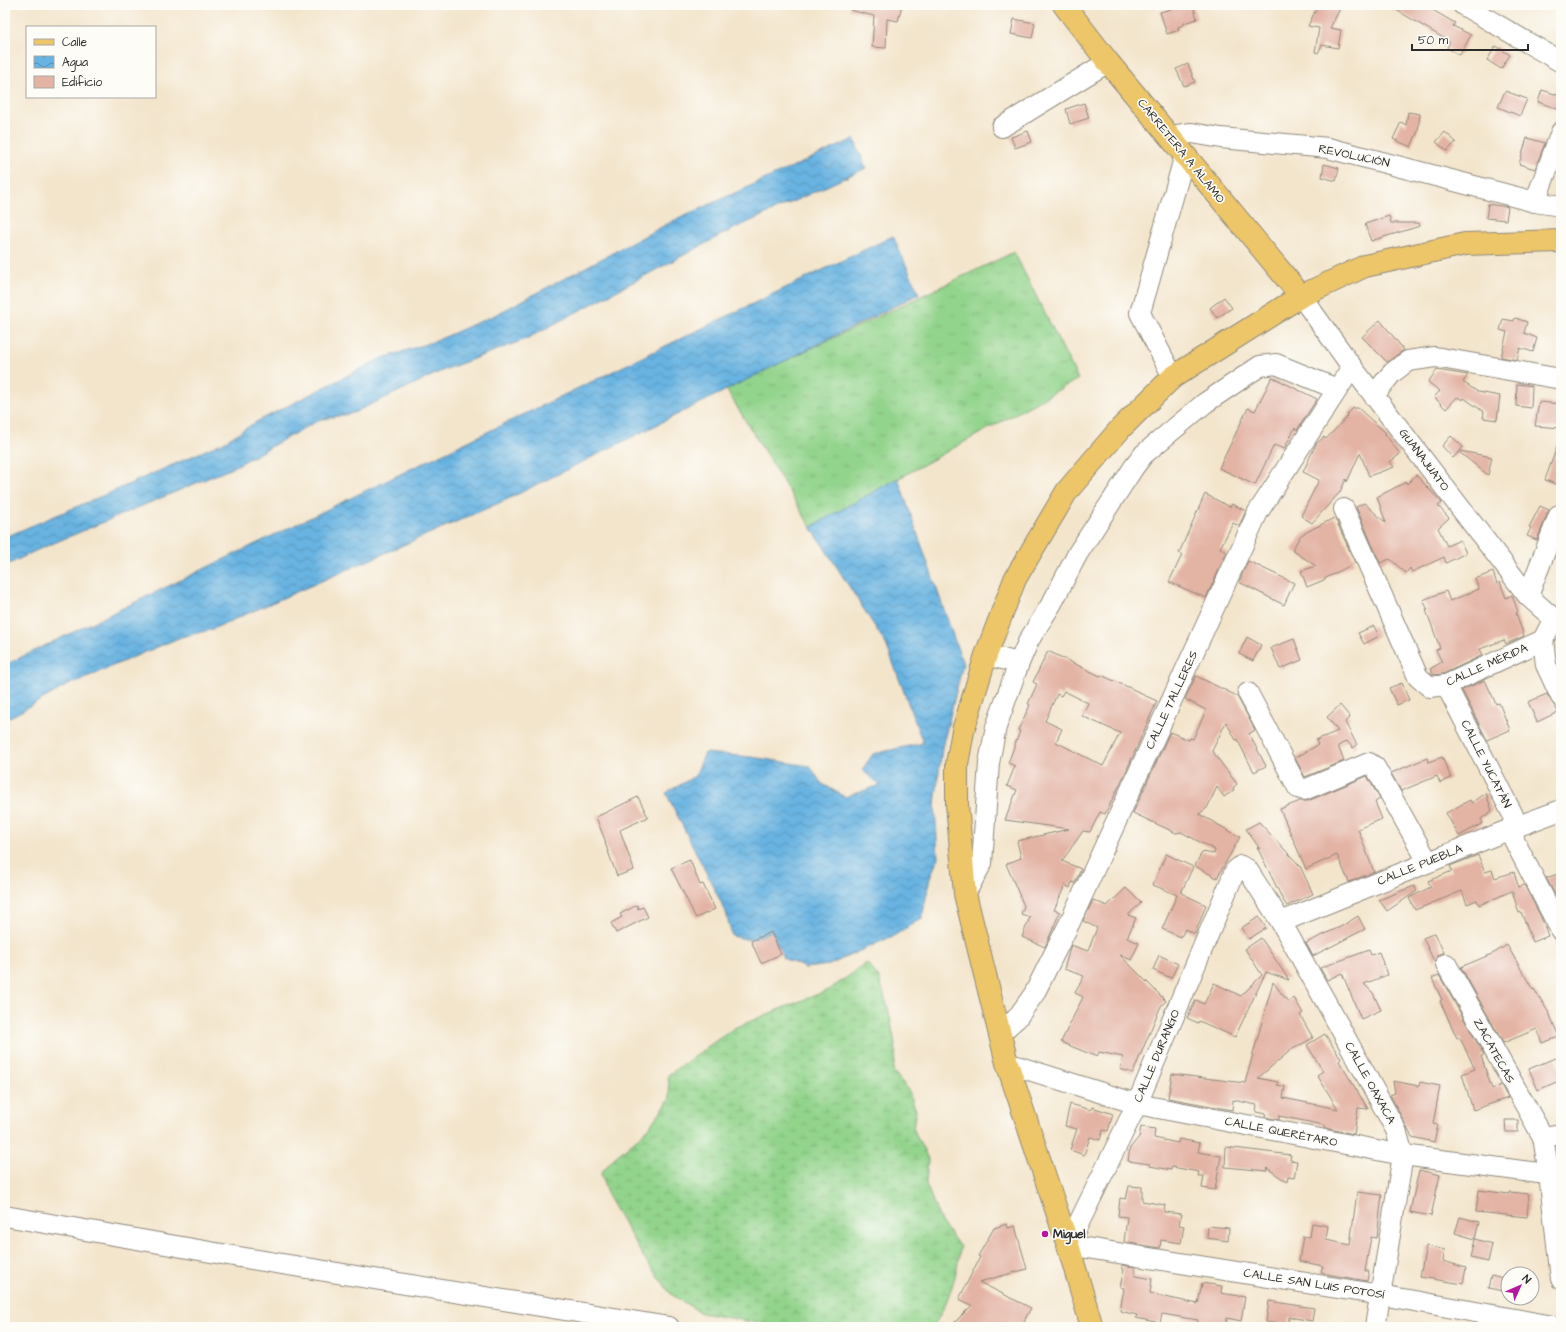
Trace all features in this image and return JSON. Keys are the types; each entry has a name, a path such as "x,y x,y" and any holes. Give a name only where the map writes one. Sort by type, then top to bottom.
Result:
{"main road":[{"name":"CARRETERA A ÁLAMO","path":"1064,5 1108,62 1301,296"},
{"path":"1092,1327 1068,1245 1007,1063 965,894 957,804 957,764 963,731 986,655 1015,579 1067,491 1121,428 1173,377 1301,296 1365,266 1465,244 1561,241"}],"street":[{"path":"1463,5 1561,62"},
{"path":"1002,127 1108,62"},
{"path":"1535,202 1561,132"},
{"name":"REVOLUCIÓN","path":"1169,136 1192,133 1221,138 1328,148 1535,202 1561,206"},
{"path":"1173,377 1140,313 1185,155"},
{"name":"GUANAJUATO","path":"1301,296 1352,367 1528,596 1557,621"},
{"path":"1374,395 1392,373 1408,361 1435,357 1561,379"},
{"path":"965,894 982,863 989,763 996,727 1018,663 1029,640 1052,603 1078,553 1134,467 1144,454 1205,403 1260,366 1276,364 1337,389"},
{"name":"CALLE TALLERES","path":"999,1034 1017,1018 1038,988 1074,914 1258,512 1352,367"},
{"name":"CALLE YUCATÁN","path":"1344,509 1418,677 1438,686 1513,815 1514,840 1560,929"},
{"path":"1528,596 1559,515"},
{"path":"1557,621 1543,640 1546,665 1561,697"},
{"name":"CALLE MÉRIDA","path":"1438,686 1543,640"},
{"path":"986,655 1018,663"},
{"path":"1248,693 1298,788 1304,790 1369,763 1375,767 1428,862"},
{"name":"CALLE PUEBLA","path":"1280,922 1561,810"},
{"name":"CALLE OAXACA","path":"1241,866 1247,869 1280,922 1396,1130 1403,1155 1375,1327"},
{"name":"CALLE DURANGO","path":"1068,1245 1137,1104 1235,871 1241,866"},
{"name":"ZACATECAS","path":"1446,964 1552,1135 1561,1280"},
{"name":"CALLE QUERÉTARO","path":"1007,1063 1137,1104 1403,1155 1555,1175"},
{"path":"5,1216 223,1254 669,1327"},
{"name":"CALLE SAN LUIS POTOSÍ","path":"1068,1245 1381,1295 1559,1327"}],"green space":[{"path":"1014,252 1078,379 811,527 726,389"},
{"path":"867,963 879,978 889,1012 896,1050 893,1071 908,1090 916,1110 913,1128 928,1159 926,1184 941,1222 960,1247 955,1278 948,1299 933,1327 781,1327 701,1313 671,1294 644,1258 608,1197 601,1173 614,1158 645,1132 670,1099 668,1075 734,1028 829,990"}],"water":[{"path":"854,139 866,168 729,231 526,339 444,370 353,413 319,420 232,468 35,551 5,566 5,537 224,442 256,422 380,359 438,340 497,314 673,221"},
{"path":"893,236 919,294 508,499 210,630 181,637 68,685 5,720 5,665"},
{"path":"898,478 963,664 942,748 935,804 938,858 930,878 922,918 895,935 829,965 805,968 783,958 772,931 750,940 732,936 726,912 666,793 695,776 705,753 751,757 810,766 821,783 845,797 880,785 862,770 873,754 923,743 886,644 811,527"}],"building":[{"path":"850,5 902,5 898,21 887,19 886,48 872,47 874,16 850,10"},
{"path":"1187,5 1193,5 1197,19 1184,23 1184,25 1178,27 1179,30 1167,34 1160,12"},
{"path":"1318,5 1342,5 1330,28 1341,30 1338,48 1322,45 1318,53 1315,52 1319,28 1308,26"},
{"path":"1388,5 1424,5 1455,23 1453,26 1471,35 1460,55 1447,48 1450,42"},
{"path":"1014,19 1035,23 1032,38 1011,34"},
{"path":"1496,46 1510,55 1501,69 1487,60"},
{"path":"1188,64 1195,82 1184,86 1176,69"},
{"path":"1542,90 1561,96 1561,110 1538,102"},
{"path":"1505,91 1527,99 1520,116 1498,107"},
{"path":"1084,103 1089,118 1070,124 1066,109"},
{"path":"1408,112 1420,114 1418,131 1411,147 1393,139 1401,122 1406,125"},
{"path":"1028,131 1032,142 1015,148 1011,137"},
{"path":"1445,132 1456,142 1447,151 1436,142"},
{"path":"1527,138 1545,143 1535,169 1519,164"},
{"path":"1324,164 1339,168 1336,181 1322,177"},
{"path":"1488,204 1508,207 1506,220 1486,218"},
{"path":"1389,216 1391,223 1419,223 1420,226 1371,241 1365,224"},
{"path":"1224,297 1232,308 1217,318 1210,308"},
{"path":"1515,318 1527,322 1524,333 1537,338 1533,352 1520,348 1517,360 1501,357 1507,332 1500,330 1503,319 1514,321"},
{"path":"1380,320 1404,350 1387,362 1362,337"},
{"path":"1437,370 1468,375 1463,382 1478,392 1500,396 1497,420 1483,418 1484,412 1464,398 1463,400 1457,397 1446,409 1434,397 1440,391 1428,382"},
{"path":"1272,377 1317,399 1297,430 1295,428 1284,449 1274,445 1255,485 1219,468 1248,408 1255,411"},
{"path":"1517,384 1532,386 1531,408 1516,406"},
{"path":"1539,402 1561,404 1561,428 1535,426"},
{"path":"1353,408 1358,408 1386,433 1385,434 1400,454 1390,462 1394,467 1369,476 1360,453 1347,482 1346,479 1340,492 1312,523 1301,516 1319,480 1303,472 1316,444 1324,437 1326,439 1348,416 1347,415"},
{"path":"1451,436 1463,447 1460,451 1492,457 1488,475 1459,452 1453,458 1442,446"},
{"path":"1559,441 1561,442 1561,486 1545,480"},
{"path":"1416,475 1442,503 1438,506 1449,518 1438,528 1447,546 1460,540 1466,553 1446,563 1444,557 1412,572 1410,568 1406,573 1390,559 1380,563 1356,507 1364,503 1386,523 1377,497 1406,482 1407,484"},
{"path":"1205,494 1230,507 1232,504 1246,511 1239,526 1233,523 1220,548 1227,552 1206,598 1169,582 1182,555 1179,553"},
{"path":"1540,506 1549,510 1537,540 1527,536 1531,528 1529,527"},
{"path":"1334,518 1355,563 1324,580 1307,587 1301,571 1316,566 1292,550 1301,535"},
{"path":"1248,561 1294,583 1284,605 1239,582"},
{"path":"1493,572 1497,584 1500,582 1506,598 1512,595 1518,612 1516,613 1524,636 1506,644 1504,640 1480,649 1483,655 1443,674 1434,675 1430,669 1442,662 1436,650 1440,648 1426,610 1428,610 1423,600 1446,591 1450,601 1479,589 1475,579"},
{"path":"1374,626 1379,636 1364,644 1358,633"},
{"path":"1247,637 1261,645 1253,661 1239,654"},
{"path":"1294,639 1302,660 1280,669 1271,648"},
{"path":"1048,651 1157,701 1125,774 1105,814 1100,812 1090,832 1083,831 1062,861 1081,869 1075,883 1072,882 1070,888 1065,885 1054,910 1060,912 1045,947 1022,937 1030,917 1021,914 1024,906 1006,864 1021,858 1017,841 1069,829 1005,820 1017,790 1007,786 1015,766 1008,763 1020,731 1018,730 1030,705 1028,704 1037,684 1033,682","holes":["1064,691 1088,703 1082,716 1120,733 1103,766 1056,742 1062,729 1045,721 1057,694 1061,696"]},
{"path":"1196,676 1237,696 1255,730 1249,734 1266,766 1254,772 1237,739 1236,740 1226,722 1212,751 1237,784 1233,788 1234,790 1224,797 1217,787 1207,808 1199,814 1240,837 1217,878 1195,866 1202,852 1214,854 1215,850 1181,832 1176,833 1133,813 1170,732 1189,740 1190,738 1193,739 1206,710 1185,699"},
{"path":"1485,680 1496,704 1499,703 1510,730 1487,740 1462,690"},
{"path":"1402,683 1409,700 1397,705 1389,688"},
{"path":"1547,694 1558,712 1537,722 1528,702"},
{"path":"1340,705 1350,717 1345,722 1357,745 1353,748 1347,741 1338,746 1344,761 1305,777 1295,758 1318,745 1316,740 1338,731 1327,717"},
{"path":"1442,757 1451,778 1440,783 1437,776 1401,791 1391,773 1427,758 1428,762"},
{"path":"1367,776 1380,799 1375,802 1382,819 1358,829 1374,872 1349,882 1337,855 1306,869 1280,809 1300,801 1308,801"},
{"path":"1486,793 1492,811 1481,819 1483,823 1459,836 1446,813 1470,800 1472,803"},
{"path":"638,797 648,817 620,830 634,870 617,876 596,817"},
{"path":"1259,822 1300,866 1313,894 1287,906 1257,847 1260,849 1246,829"},
{"path":"1166,854 1193,867 1181,893 1206,905 1195,934 1185,929 1181,937 1162,929 1177,895 1153,885"},
{"path":"1478,855 1485,872 1492,870 1495,878 1514,872 1517,887 1524,885 1541,917 1548,936 1533,942 1521,912 1519,913 1512,891 1479,905 1477,900 1467,904 1462,891 1415,910 1409,898 1431,887 1428,881 1452,871 1450,866"},
{"path":"690,860 700,885 703,884 715,909 696,918 671,868"},
{"path":"1561,873 1561,891 1555,894 1546,878"},
{"path":"1414,886 1417,891 1387,911 1379,900"},
{"path":"1126,888 1141,903 1128,915 1136,918 1127,938 1139,943 1131,960 1120,955 1166,1001 1161,1006 1133,1073 1120,1069 1123,1057 1099,1052 1097,1057 1061,1042 1083,997 1075,993 1084,976 1064,969 1071,945 1088,951 1097,928 1083,921 1093,900 1107,906"},
{"path":"637,905 638,909 643,907 648,917 616,933 611,923 622,917 620,914"},
{"path":"1358,916 1365,929 1313,956 1306,943 1342,926"},
{"path":"1259,917 1266,928 1249,939 1241,928"},
{"path":"771,932 781,954 761,963 751,941"},
{"path":"1435,933 1444,953 1440,954 1436,958 1435,963 1423,938"},
{"path":"1261,938 1289,980 1266,972 1235,1037 1199,1021 1198,1023 1187,1018 1196,1000 1204,1004 1214,983 1241,996 1262,975 1245,949"},
{"path":"1507,945 1533,990 1534,989 1549,1013 1559,1037 1542,1043 1537,1029 1503,1043 1461,967 1494,953"},
{"path":"1369,950 1371,955 1379,952 1387,975 1364,984 1373,993 1381,1010 1361,1019 1342,973 1327,980 1320,968"},
{"path":"1159,955 1178,964 1171,978 1153,970"},
{"path":"1439,975 1484,1055 1481,1056 1492,1089 1501,1085 1508,1098 1473,1110 1462,1074 1475,1069 1460,1038 1457,1038 1440,1001 1442,1000 1432,978"},
{"path":"1273,982 1288,1002 1294,998 1303,1013 1300,1015 1313,1038 1291,1050 1258,1078 1278,1082 1277,1085 1285,1086 1283,1098 1338,1109 1317,1075 1323,1071 1307,1045 1325,1034 1341,1059 1339,1061 1368,1109 1358,1108 1354,1134 1324,1128 1324,1125 1279,1116 1279,1120 1265,1117 1266,1114 1256,1112 1257,1105 1233,1100 1232,1110 1168,1098 1172,1074 1245,1083"},
{"path":"1555,1058 1561,1072 1561,1080 1538,1090 1529,1069"},
{"path":"1393,1081 1419,1086 1420,1082 1440,1086 1433,1124 1438,1125 1434,1142 1412,1137 1390,1095 1395,1093"},
{"path":"1070,1104 1091,1110 1092,1107 1113,1114 1108,1131 1103,1130 1100,1140 1090,1137 1084,1155 1070,1150 1077,1129 1065,1126"},
{"path":"1505,1120 1518,1120 1518,1132 1506,1132"},
{"path":"1141,1127 1155,1129 1154,1138 1178,1143 1179,1139 1200,1143 1198,1152 1221,1156 1215,1190 1202,1188 1204,1176 1198,1176 1199,1172 1172,1167 1171,1170 1150,1166 1150,1164 1128,1161 1130,1148 1139,1137"},
{"path":"1226,1147 1291,1155 1290,1160 1297,1161 1294,1178 1288,1177 1287,1182 1267,1168 1267,1171 1225,1167"},
{"path":"1419,1170 1440,1175 1431,1216 1410,1212"},
{"path":"1129,1186 1142,1187 1142,1201 1165,1205 1164,1212 1181,1214 1179,1225 1184,1226 1181,1243 1161,1240 1160,1248 1124,1242 1127,1217 1118,1216 1120,1198 1126,1199"},
{"path":"1479,1190 1509,1194 1509,1192 1529,1194 1527,1217 1476,1212"},
{"path":"1357,1192 1382,1195 1377,1238 1371,1237 1365,1271 1369,1271 1367,1281 1321,1273 1323,1266 1299,1261 1303,1236 1310,1237 1312,1223 1328,1226 1326,1240 1350,1245"},
{"path":"1460,1217 1479,1222 1475,1239 1455,1233"},
{"path":"1007,1224 1008,1228 1015,1226 1027,1269 979,1282 1031,1308 1021,1327 950,1327 972,1305 959,1299 980,1257 978,1256 994,1228"},
{"path":"1208,1226 1229,1228 1228,1241 1207,1238"},
{"path":"1475,1239 1492,1244 1488,1262 1471,1258"},
{"path":"1426,1246 1445,1250 1443,1261 1466,1268 1463,1284 1420,1277"},
{"path":"1122,1265 1135,1267 1135,1276 1152,1279 1150,1293 1198,1304 1202,1283 1222,1286 1221,1293 1245,1297 1241,1321 1227,1318 1226,1327 1197,1327 1198,1320 1162,1314 1160,1323 1136,1318 1137,1315 1120,1311 1124,1288 1120,1287 1124,1269 1122,1268"},
{"path":"1491,1276 1500,1278 1500,1290 1488,1288"},
{"path":"1269,1301 1314,1308 1312,1321 1289,1317 1288,1325 1266,1322"}],"place":[{"name":"Miguel","path":"1045,1234"}]}
